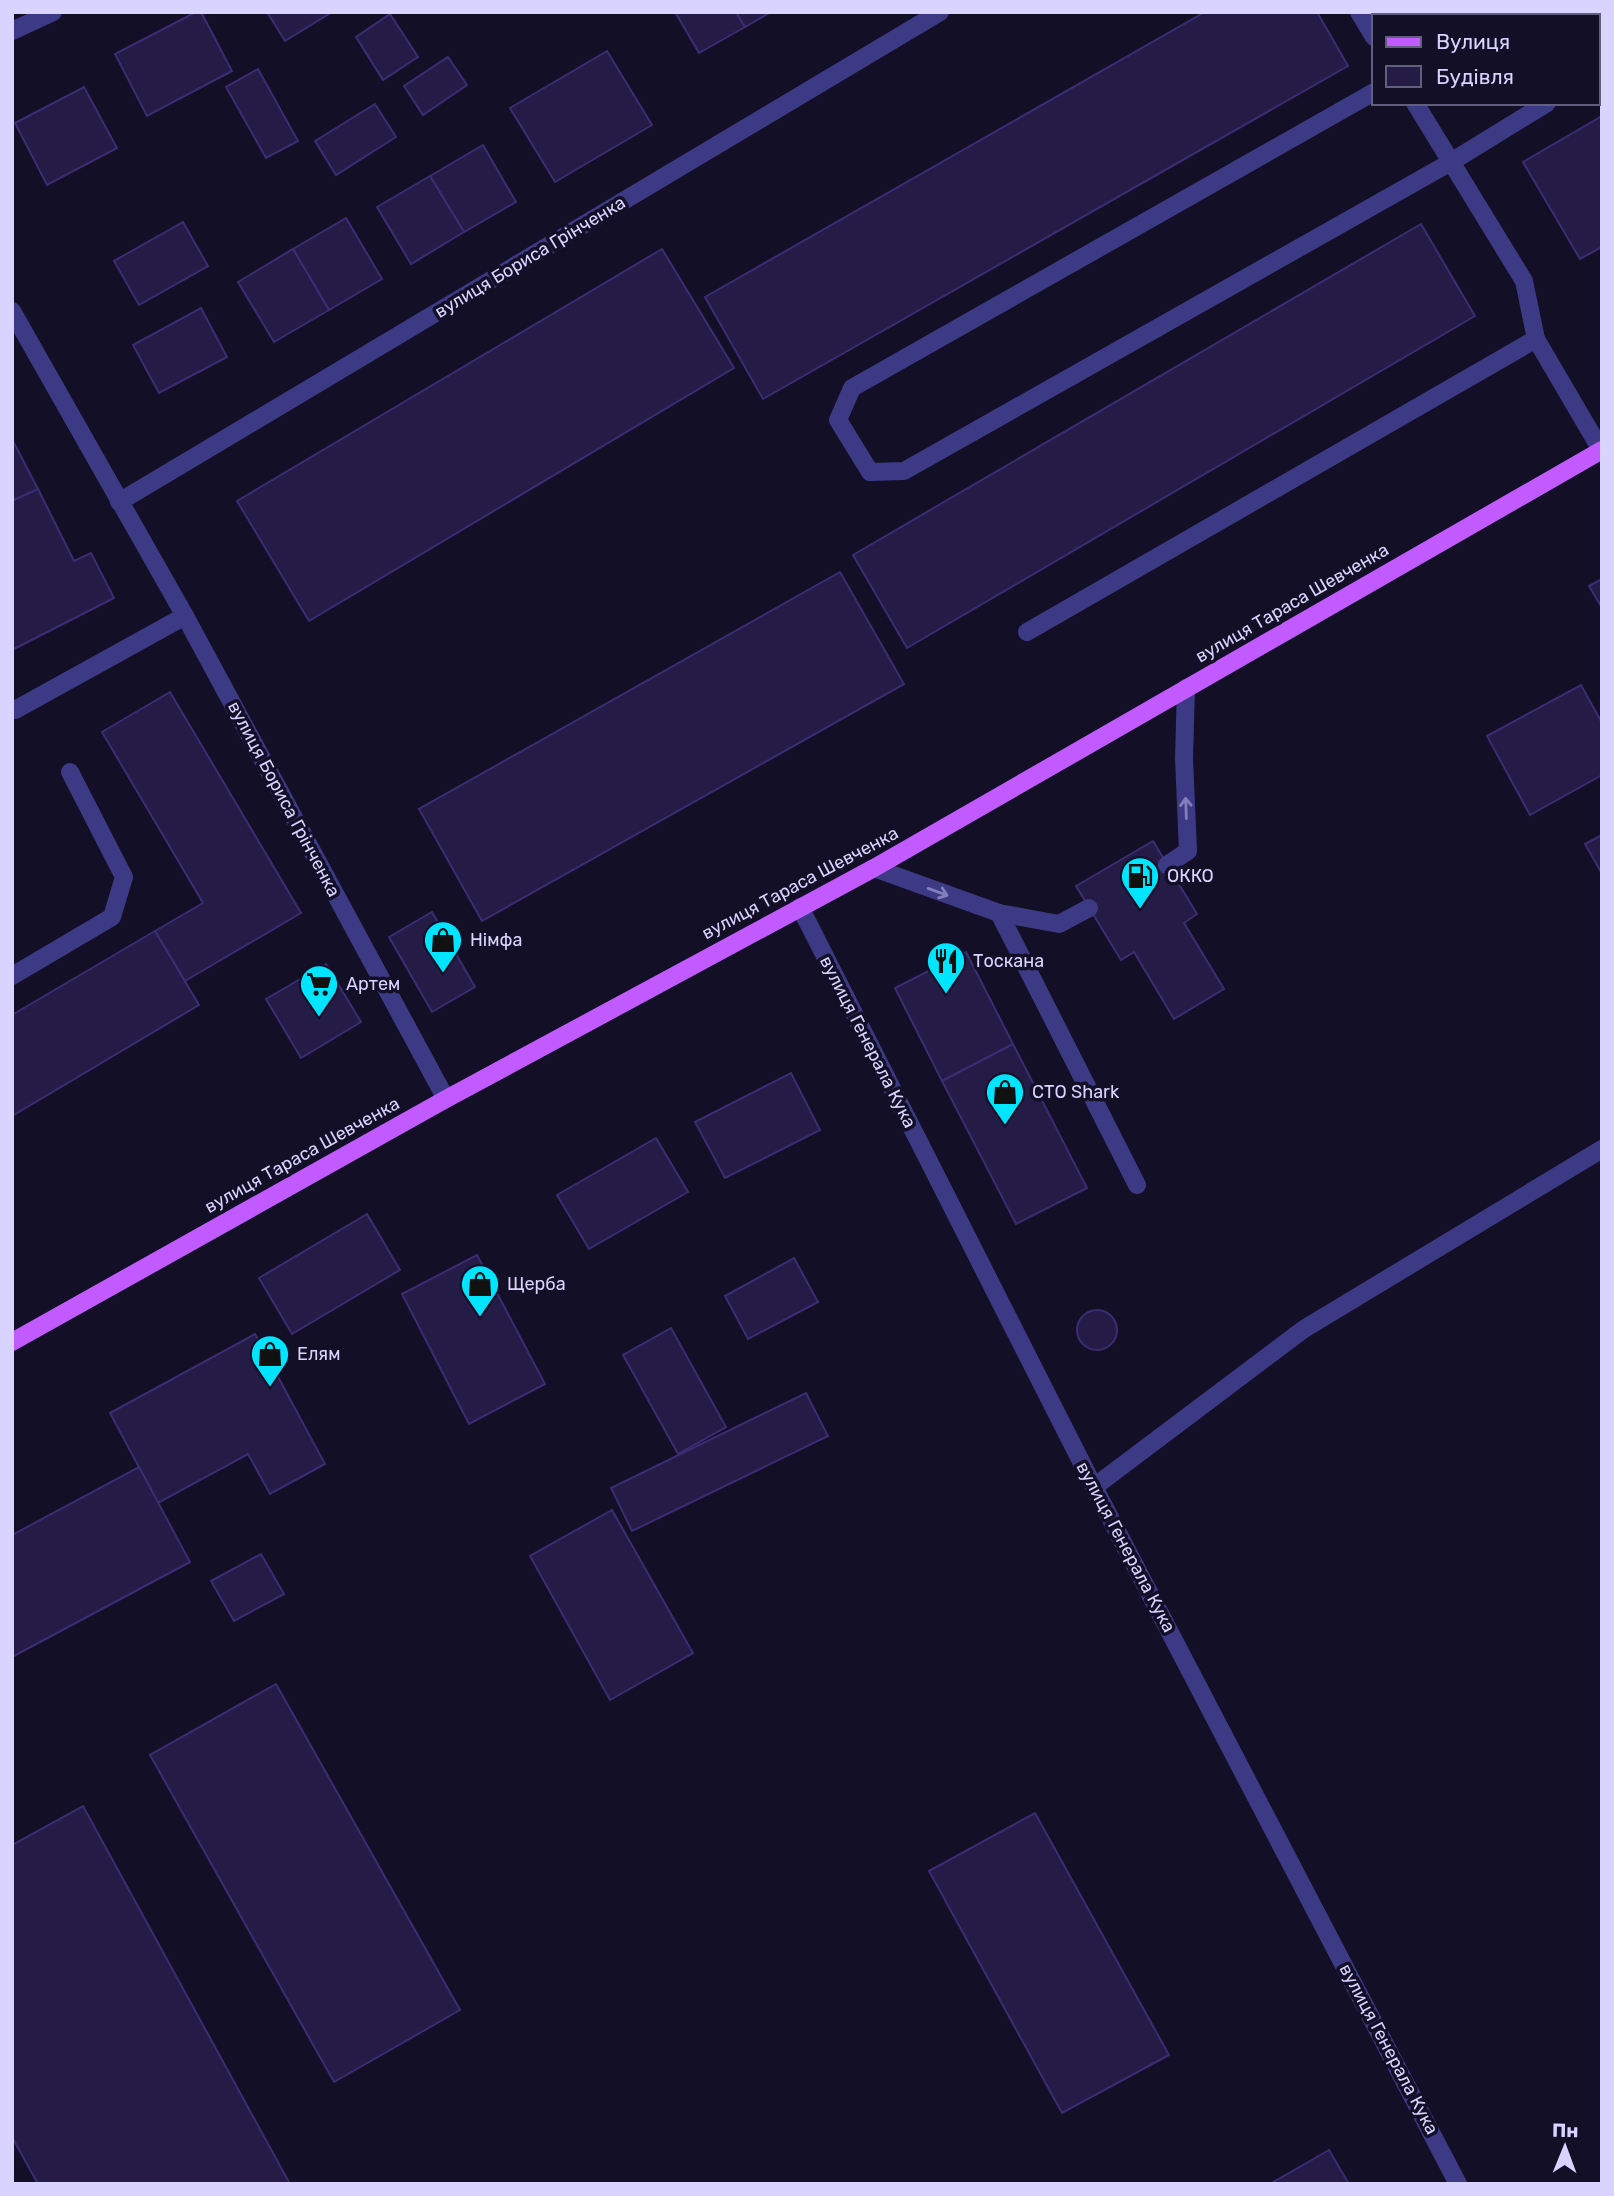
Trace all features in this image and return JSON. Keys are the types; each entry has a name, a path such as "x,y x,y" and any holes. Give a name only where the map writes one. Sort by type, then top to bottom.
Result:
{"main road":[{"name":"вулиця Тараса Шевченка","path":"12,1342 446,1098 874,868 1602,450"}],"street":[{"path":"12,31 53,12"},
{"name":"вулиця Бориса Грінченка","path":"119,502 940,12"},
{"path":"1359,12 1372,34"},
{"path":"1372,93 852,388 838,420 870,472 904,471 1451,162 1544,105"},
{"path":"1416,105 1524,281 1536,339 1602,450"},
{"name":"вулиця Бориса Грінченка","path":"12,311 185,616 446,1098"},
{"path":"1027,632 1536,339"},
{"path":"15,709 185,616"},
{"path":"1167,865 1188,850 1184,758 1186,688"},
{"path":"12,976 112,916 124,877 70,772"},
{"path":"874,868 999,914 1059,924 1090,908"},
{"name":"вулиця Генерала Кука","path":"800,907 1094,1487 1458,2184"},
{"path":"999,914 1137,1185"},
{"path":"1094,1487 1304,1329 1602,1149"}],"building":[{"path":"196,12 201,12 232,71 147,116 115,54"},
{"path":"267,12 332,12 285,41"},
{"path":"675,12 736,12 745,27 699,53"},
{"path":"736,12 771,12 745,27"},
{"path":"1205,12 1317,12 1348,66 763,399 705,297"},
{"path":"390,14 418,57 383,80 356,37"},
{"path":"607,51 652,125 555,182 510,108"},
{"path":"448,57 467,85 423,115 404,86"},
{"path":"258,69 298,141 266,158 226,87"},
{"path":"84,87 117,148 47,185 15,123"},
{"path":"375,104 396,137 336,175 315,141"},
{"path":"1602,116 1602,247 1580,259 1523,162"},
{"path":"483,145 516,202 464,232 430,176"},
{"path":"430,176 464,232 411,264 377,207"},
{"path":"346,218 382,279 329,310 293,249"},
{"path":"183,222 208,266 139,305 114,261"},
{"path":"1421,224 1475,316 907,648 853,555"},
{"path":"293,249 329,310 274,342 238,282"},
{"path":"662,249 734,368 309,621 237,501"},
{"path":"201,308 227,357 159,393 133,345"},
{"path":"12,439 38,489 12,501"},
{"path":"38,489 74,561 91,553 114,598 12,650 12,501"},
{"path":"840,572 904,684 482,921 419,809"},
{"path":"1602,579 1602,608 1589,586"},
{"path":"1581,685 1602,723 1602,775 1530,815 1487,736"},
{"path":"170,692 301,913 185,981 155,931 203,903 102,732"},
{"path":"1602,835 1602,874 1585,844"},
{"path":"1153,841 1197,914 1184,923 1224,989 1174,1019 1134,952 1121,960 1076,886"},
{"path":"432,912 475,987 432,1012 389,937"},
{"path":"155,931 199,1005 12,1116 12,1015"},
{"path":"966,952 1013,1044 942,1081 895,988"},
{"path":"326,964 361,1022 301,1058 266,999"},
{"path":"1013,1044 1087,1188 1016,1224 942,1081"},
{"path":"791,1073 820,1130 725,1178 695,1122"},
{"path":"656,1138 688,1192 589,1249 557,1195"},
{"path":"367,1214 400,1270 292,1334 259,1278"},
{"path":"477,1255 545,1384 469,1424 402,1294"},
{"path":"794,1258 818,1302 748,1339 725,1296"},
{"path":"1097,1310 1111,1316 1117,1330 1111,1344 1097,1350 1083,1344 1077,1330 1083,1316"},
{"path":"671,1328 726,1427 678,1454 623,1355"},
{"path":"255,1334 325,1464 270,1494 248,1454 158,1503 110,1413"},
{"path":"806,1393 828,1436 632,1531 611,1488"},
{"path":"139,1467 190,1562 12,1657 12,1535"},
{"path":"612,1510 693,1653 610,1700 530,1556"},
{"path":"261,1554 284,1594 234,1621 211,1581"},
{"path":"276,1684 460,2010 334,2082 150,1755"},
{"path":"83,1806 290,2184 38,2184 12,2137 12,1845"},
{"path":"1035,1813 1169,2055 1062,2113 929,1871"},
{"path":"1329,2150 1349,2184 1270,2184"}],"place":[{"name":"ОККО","path":"1140,910"},
{"name":"Німфа","path":"443,974"},
{"name":"Тоскана","path":"946,995"},
{"name":"Артем","path":"319,1018"},
{"name":"СТО Shark","path":"1005,1126"},
{"name":"Щерба","path":"480,1318"},
{"name":"Елям","path":"270,1388"}]}
